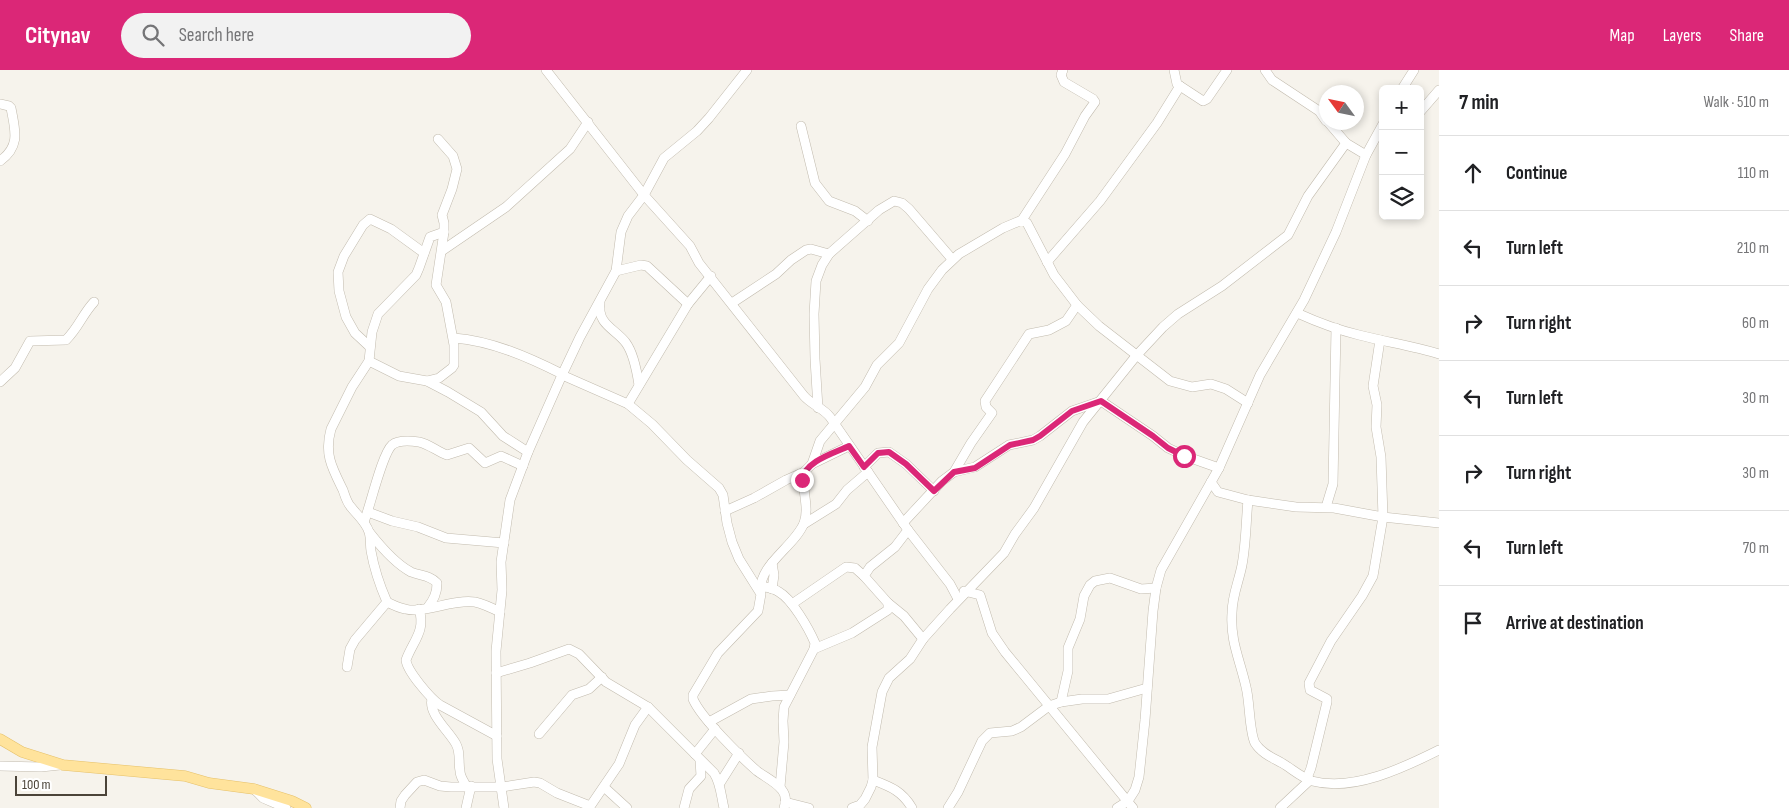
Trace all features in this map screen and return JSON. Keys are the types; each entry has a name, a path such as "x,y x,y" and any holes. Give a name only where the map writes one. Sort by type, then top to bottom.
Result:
{"main road":[{"path":"0,739 22,752 63,764 186,776 209,782 254,789 292,801 306,808"}],"street":[{"path":"546,70 644,195 690,246 699,262 804,396 827,413 906,527 950,584 958,599"},
{"path":"504,808 502,786 498,773 496,651 502,590 501,562 510,500 528,452 562,374 616,271 621,232 628,216 644,195 664,158 710,118 747,70"},
{"path":"812,464 817,446 865,387 877,365 899,343 928,289 942,270 952,259 1003,228 1022,220 1065,154 1085,116 1096,102 1064,82 1061,76 1063,70"},
{"path":"1174,70 1176,82 1205,101 1227,70"},
{"path":"1265,70 1272,80 1319,111"},
{"path":"1405,85 1414,70"},
{"path":"1047,262 1100,201 1154,128 1180,86"},
{"path":"1424,107 1439,90"},
{"path":"0,104 11,108 15,142 11,152 0,161"},
{"path":"443,250 506,207 570,149 588,122"},
{"path":"801,126 815,183 829,201 855,211 868,221"},
{"path":"1334,130 1346,143 1366,155"},
{"path":"1130,804 1139,777 1153,611 1161,570 1219,468 1260,375 1297,313 1336,232 1366,155 1381,130"},
{"path":"427,381 439,378 454,365 454,338 446,302 436,285 443,250 444,222 442,215 457,169 453,156 438,139"},
{"path":"852,808 860,805 866,799 873,780 872,747 885,684 910,659 923,639 958,599 967,592 1008,548 1015,534 1039,500 1072,439 1136,356 1178,314 1222,286 1288,235 1308,196 1346,143"},
{"path":"818,408 815,359 816,282 822,264 828,254 880,210 894,201 902,203 909,209 952,259"},
{"path":"370,347 351,326 344,310 339,291 338,272 344,256 363,226 370,219 383,224 424,253"},
{"path":"1022,220 1027,223 1054,275 1077,305 1099,326 1136,356 1170,381 1192,387 1211,384 1226,389 1248,403"},
{"path":"444,232 430,237 416,275 378,314 374,322 369,361 352,387 329,435 329,459 349,505 364,522 376,541 401,566 413,573 430,577 437,583 437,592 434,599 423,608 421,629 408,655 406,665 432,699 497,736"},
{"path":"732,303 776,274 791,260 806,250 811,249 828,254"},
{"path":"616,271 641,265 646,266 688,304"},
{"path":"628,404 688,304 711,276"},
{"path":"601,300 601,315 610,330 627,344 636,369 639,385"},
{"path":"0,382 16,368 30,342 66,340 79,327 83,316 94,302"},
{"path":"864,576 870,567 895,546 906,527 934,491 954,472 992,413 986,407 986,398 1027,336 1031,332 1049,330 1066,320 1077,305"},
{"path":"1297,313 1336,328 1439,354"},
{"path":"1326,507 1333,484 1336,328"},
{"path":"454,338 511,351 628,404 652,424 687,460 719,488 724,496 725,511 732,542 739,559 761,590"},
{"path":"1280,808 1308,779 1328,702 1326,698 1310,690 1309,683 1331,641 1362,596 1373,576 1383,518 1381,457 1376,431 1377,405 1373,386 1380,340"},
{"path":"369,361 399,376 427,381 481,412 503,436 528,452"},
{"path":"954,472 975,468 1010,445 1033,440 1072,411 1101,401"},
{"path":"1101,401 1168,448 1184,456 1219,468"},
{"path":"364,522 377,479 388,451 393,444 420,442 448,455 469,448 486,463 501,456 523,466"},
{"path":"725,511 804,472 812,464 849,446"},
{"path":"809,808 785,805 784,793 780,787 759,772 712,725 694,703 693,695 718,653 758,611 761,590 772,563 804,524 836,504 866,470 878,453 889,452 906,464 934,491"},
{"path":"804,472 803,488 806,504 804,524"},
{"path":"1211,482 1218,492 1248,500 1296,507 1326,507 1383,518 1439,523"},
{"path":"1248,500 1243,563 1233,598 1232,639 1246,686 1255,742 1260,749 1308,779 1325,783 1350,783 1366,779 1400,768 1439,750"},
{"path":"368,512 418,527 446,538 504,543"},
{"path":"370,533 370,549 387,602 406,610 447,603 473,602 484,604 500,612"},
{"path":"772,563 774,575 772,589"},
{"path":"792,604 846,567 855,568 890,607 904,616 923,639"},
{"path":"1062,702 1068,671 1068,648 1080,619 1084,596 1090,585 1095,581 1110,578 1142,588 1156,588"},
{"path":"950,584 967,592 980,595 997,641 1130,804"},
{"path":"761,590 772,589 779,591 792,604 812,636 814,643 814,649 784,707 784,742 780,787"},
{"path":"347,667 350,649 355,640 387,602"},
{"path":"814,649 852,633 890,607"},
{"path":"496,673 530,664 569,649 579,654 602,678 615,688 648,707 714,773 720,783 724,808"},
{"path":"539,734 572,694 589,689 602,678"},
{"path":"948,808 985,737 990,733 1012,731 1021,727 1049,706 1062,702 1082,698 1108,699 1147,688"},
{"path":"684,808 689,789 701,776 698,757 712,725 751,699 790,695"},
{"path":"432,699 430,704 432,708 457,746 460,758 459,770 468,786 466,808"},
{"path":"400,808 402,799 420,781 424,780 440,786 502,786 540,782 557,793 589,807 619,764 635,725 648,707"},
{"path":"720,783 739,753"},
{"path":"0,766 40,767 63,764"},
{"path":"714,773 728,769"},
{"path":"873,780 898,790 904,795 912,808"},
{"path":"604,787 627,808"},
{"path":"254,789 262,798 286,808"},
{"path":"1117,808 1130,804"}],"route":[{"path":"802,480 804,472 812,464 849,446 864,467 878,453 884,451 897,456 934,491 942,481 954,472 975,468 1010,445 1033,440 1072,411 1101,401 1168,448 1184,456"}]}
